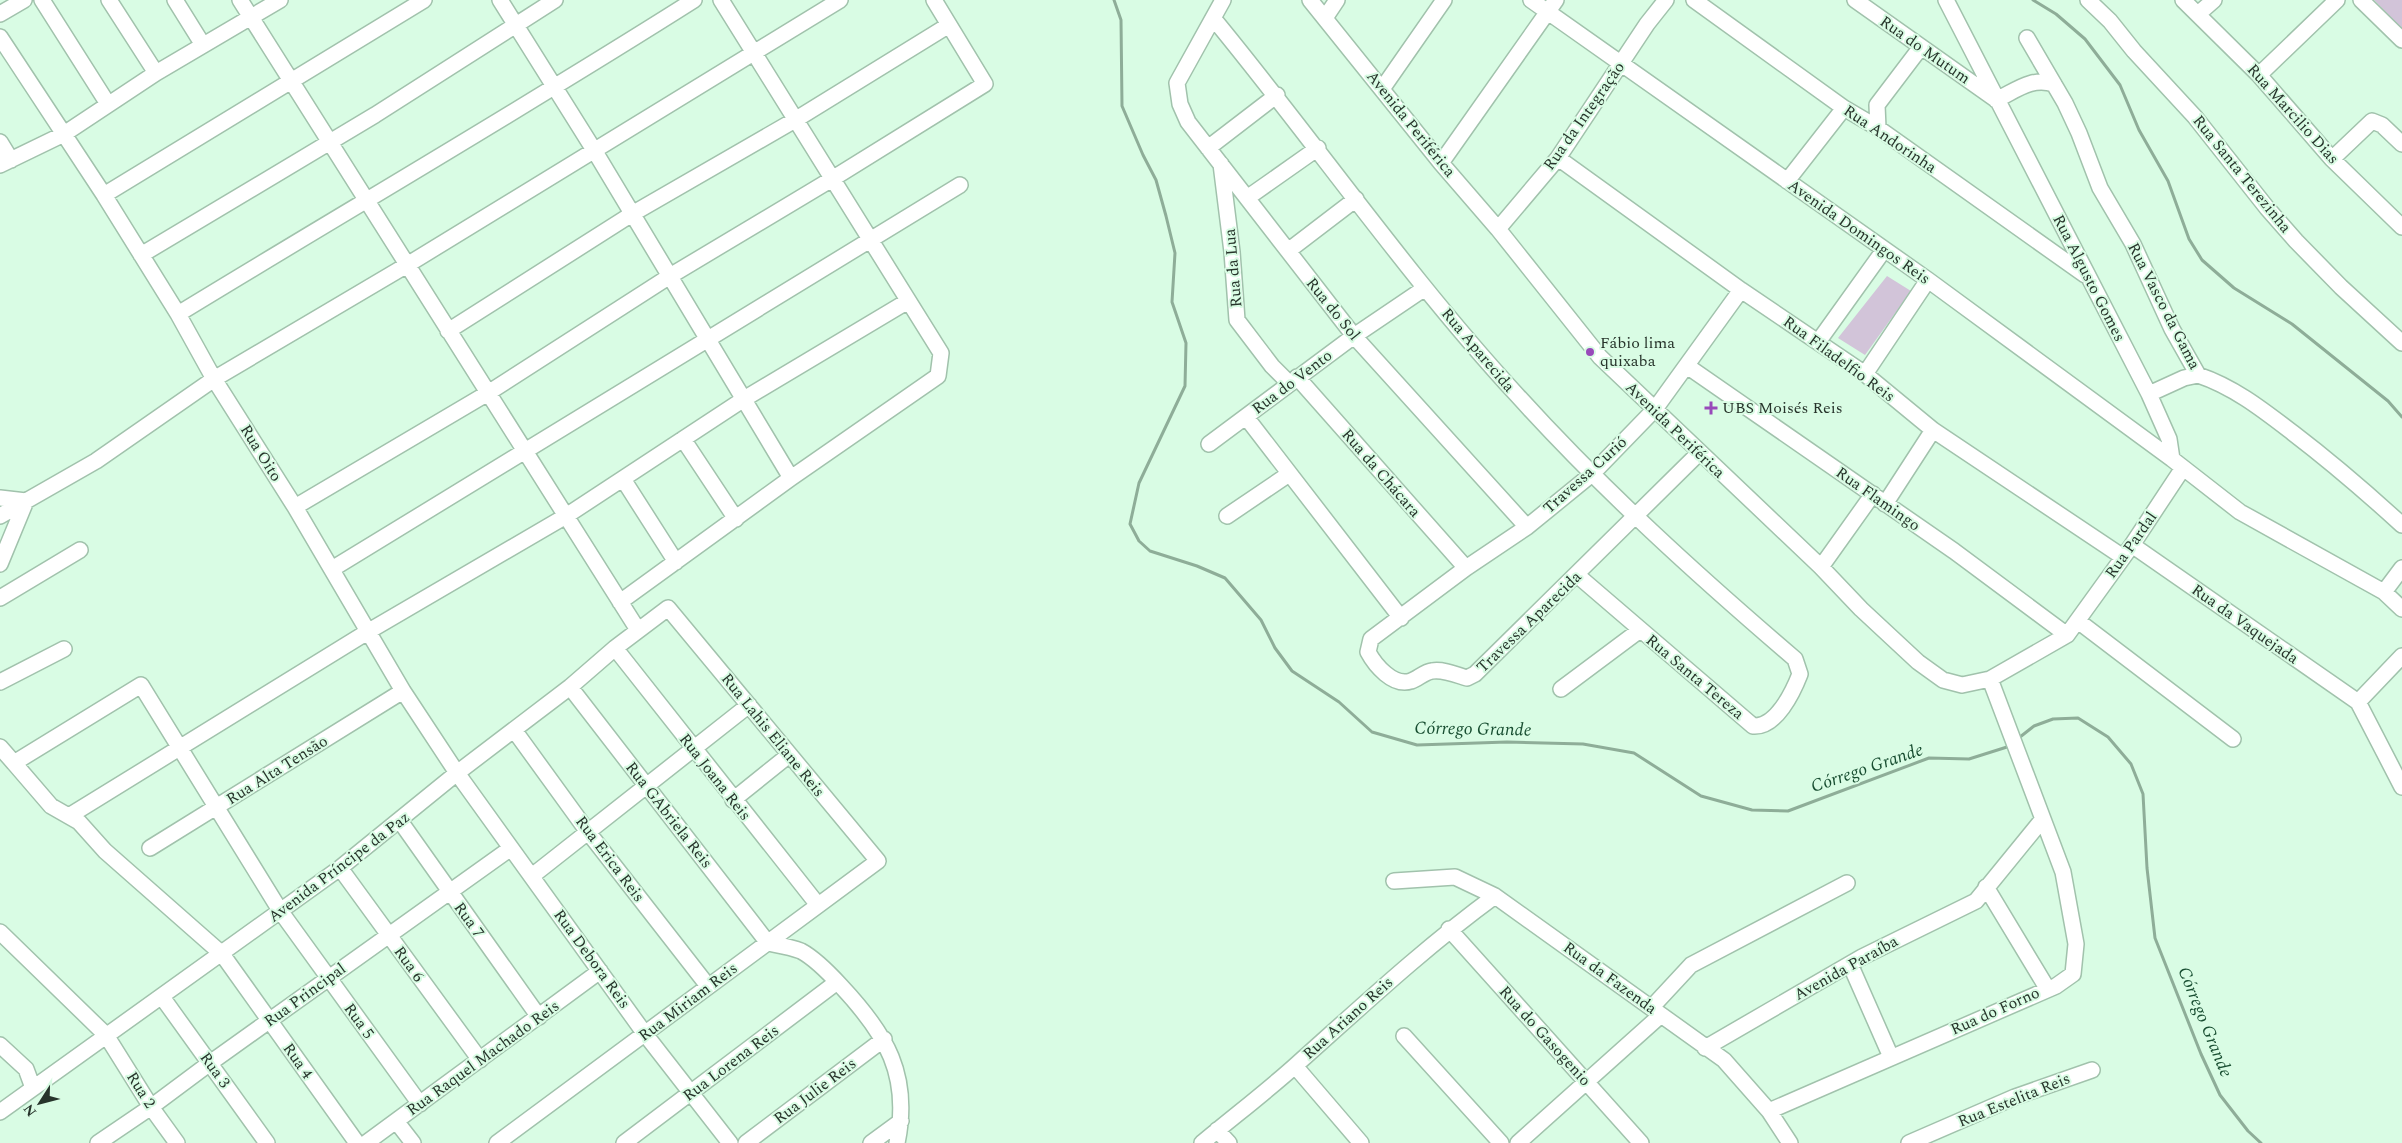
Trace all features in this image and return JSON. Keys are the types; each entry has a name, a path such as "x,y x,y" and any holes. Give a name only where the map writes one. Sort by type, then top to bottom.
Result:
{"street":[{"path":"0,14 24,0"},
{"path":"42,0 108,104"},
{"path":"110,0 156,73"},
{"path":"175,0 203,45"},
{"path":"240,0 638,630"},
{"path":"0,142 6,162 64,134 156,73 280,0"},
{"path":"104,194 424,0"},
{"path":"500,0 594,150 791,478"},
{"path":"141,255 330,142 556,0"},
{"path":"178,314 366,199 555,88 694,0"},
{"path":"620,602 791,478 938,376 940,354 721,0"},
{"path":"0,516 96,461 214,379 407,265 840,0"},
{"path":"295,507 488,393 670,276 985,84 934,0"},
{"name":"Rua do Sol","path":"1223,0 1177,82 1180,104 1188,122 1354,336 1526,527"},
{"name":"Avenida Periférica","path":"1310,0 1498,229 1600,357 1821,567 1875,623 1918,662 1943,680 1962,685 1990,679 2067,635"},
{"path":"1325,18 1338,0"},
{"path":"1382,89 1444,0"},
{"name":"Avenida Domingos Reis","path":"1532,0 1552,6 1621,63 1928,280 2178,463 2240,512 2384,592 2402,609"},
{"name":"Rua da Integração","path":"1498,229 1558,158 1646,24 1666,0"},
{"name":"Rua Andorinha","path":"1694,0 1844,108 1878,128 2089,277"},
{"name":"Rua do Mutum","path":"1855,0 1996,100"},
{"name":"Rua Algusto Gomes","path":"1946,0 2149,394 2178,463"},
{"name":"Rua Santa Terezinha","path":"2088,0 2110,21 2195,117 2267,208 2296,241 2340,287 2402,342"},
{"name":"Rua Marcilio Dias","path":"2183,0 2259,75 2332,158 2402,227"},
{"path":"2198,14 2214,0"},
{"path":"2259,75 2337,0"},
{"path":"2361,0 2402,40"},
{"path":"1442,163 1552,6"},
{"name":"Rua Aparecida","path":"1213,18 1277,95 1425,288 1516,395 1636,518 1782,647"},
{"path":"448,331 632,214 795,120 949,25"},
{"name":"Rua Oito","path":"0,37 104,194 178,314 214,379 295,507 404,691 457,773"},
{"name":"Rua Vasco da Gama","path":"2026,38 2054,84 2079,133 2100,188 2133,244 2176,337 2198,375 2213,380 2244,397 2273,418 2333,464 2402,525"},
{"path":"1878,128 1877,105 1921,47"},
{"path":"1996,100 2026,83 2036,81 2054,84"},
{"path":"1208,148 1277,95"},
{"path":"1787,181 1844,108"},
{"path":"2332,158 2372,122 2382,125 2402,144"},
{"path":"1247,198 1318,148"},
{"name":"Rua Filadelfio Reis","path":"1558,158 1741,290 1865,374 1933,430 2127,551"},
{"name":"Rua da Lua","path":"1221,164 1232,252 1237,320 1272,366 1293,380"},
{"path":"332,569 960,185"},
{"path":"1288,251 1356,199"},
{"path":"1818,342 1884,250"},
{"path":"1865,374 1928,280"},
{"name":"Rua do Vento","path":"1209,444 1293,380 1425,288"},
{"name":"Travessa Curió","path":"1397,621 1466,568 1526,527 1592,474 1655,409 1741,290"},
{"path":"69,816 180,746 566,516 744,399 908,301"},
{"name":"Rua Flamingo","path":"1687,366 1954,551 2067,635"},
{"path":"2149,394 2184,378 2198,375"},
{"name":"Rua da Chácara","path":"1293,380 1466,568"},
{"path":"1246,417 1397,621"},
{"path":"1821,567 1879,499 1933,430"},
{"path":"683,439 736,519"},
{"name":"Travessa Aparecida","path":"1397,621 1372,639 1368,652 1374,663 1390,677 1402,682 1410,682 1433,670 1467,678 1476,674 1636,518 1699,453"},
{"name":"Rua Pardal","path":"2067,635 2127,551 2178,463"},
{"path":"1227,516 1289,474"},
{"path":"623,479 676,562"},
{"path":"0,498 26,501"},
{"path":"0,564 26,501"},
{"path":"0,598 80,550"},
{"name":"Rua da Vaquejada","path":"2127,551 2358,702"},
{"path":"2384,592 2402,568"},
{"name":"Rua Santa Tereza","path":"1577,575 1753,726 1762,726 1770,721 1794,691 1800,674 1795,659 1782,647"},
{"name":"Avenida Príncipe da Paz","path":"0,1112 340,868 400,822 457,773 570,687 615,648 668,608"},
{"name":"Rua Lahis Eliane Reis","path":"668,608 878,861"},
{"path":"2078,621 2233,739"},
{"path":"1560,689 1640,630"},
{"name":"Rua Joana Reis","path":"615,648 692,749 818,905"},
{"path":"0,682 64,649"},
{"path":"2402,656 2358,702 2366,713 2402,787"},
{"path":"1990,679 2042,820"},
{"name":"Rua 5","path":"14,763 141,685 218,806 281,912 420,1104"},
{"name":"Rua GAbriela Reis","path":"570,687 768,943"},
{"name":"Rua Alta Tensão","path":"150,848 404,691"},
{"path":"532,876 748,705"},
{"name":"Rua Erica Reis","path":"514,730 588,832 708,986"},
{"name":"Rua 4","path":"0,747 51,806 78,822 105,851 222,954 357,1143"},
{"path":"733,800 789,755"},
{"name":"Rua Debora Reis","path":"457,773 645,1034 730,1143"},
{"name":"Avenida Paraíba","path":"1705,1048 1850,964 1976,901 2042,820"},
{"name":"Rua do Forno","path":"1769,1111 2047,988 2067,981 2073,974 2076,944 2063,872 2057,852 2042,820"},
{"name":"Rua 7","path":"400,822 539,1017"},
{"name":"Rua Principal","path":"98,1143 151,1107 269,1020 511,848"},
{"name":"Rua Miriam Reis","path":"497,1143 878,861"},
{"name":"Rua 6","path":"340,868 480,1060"},
{"name":"Rua da Fazenda","path":"1394,881 1414,878 1455,877 1495,896 1724,1060 1769,1111 1790,1143"},
{"path":"1518,1143 1586,1081 1656,1011 1691,965 1847,883"},
{"path":"1986,887 2047,988"},
{"name":"Rua Ariano Reis","path":"1202,1143 1295,1066 1372,995 1449,929 1495,896"},
{"name":"Rua do Gasogenio","path":"1449,929 1641,1143"},
{"name":"Rua 2","path":"0,932 106,1035 151,1107 177,1143"},
{"path":"768,943 801,952 820,965 870,1019 884,1039 894,1063 902,1095 901,1121 897,1143"},
{"path":"1850,964 1891,1057"},
{"name":"Rua Raquel Machado Reis","path":"366,1143 600,971"},
{"name":"Rua Lorena Reis","path":"624,1143 837,982"},
{"name":"Rua 3","path":"162,997 267,1143"},
{"path":"1404,1036 1501,1143"},
{"name":"Rua Julie Reis","path":"746,1143 884,1039"},
{"path":"0,1046 26,1069 33,1088"},
{"path":"1295,1066 1361,1143"},
{"name":"Rua Estelita Reis","path":"1909,1143 2015,1097 2092,1070"},
{"path":"396,1121 413,1143"},
{"path":"871,1143 901,1121"},
{"path":"1217,1130 1229,1143"}],"shaded area":[{"path":"2374,0 2402,0 2402,29"},
{"path":"1887,276 1911,291 1865,355 1838,338"}],"waterway":[{"name":"Córrego Grande","path":"1114,0 1121,20 1122,106 1156,180 1166,216 1175,253 1172,302 1186,343 1185,386 1139,483 1130,524 1139,541 1150,551 1197,566 1225,578 1261,620 1275,648 1292,671 1339,702 1372,732 1417,745 1507,742 1583,744 1634,753 1701,796 1752,810 1788,811 1929,758 1969,759 2007,747"},
{"path":"2033,0 2056,14 2085,39 2120,85 2139,130 2168,181 2189,239 2202,260 2234,288 2292,324 2388,401 2402,417"},
{"name":"Córrego Grande","path":"2020,737 2034,726 2053,719 2078,718 2108,737 2131,764 2143,794 2147,868 2155,938 2201,1054 2220,1095 2248,1131 2261,1143"}],"place":[{"name":"Fábio lima quixaba","path":"1590,352"},
{"name":"UBS Moisés Reis","path":"1711,408"}]}
